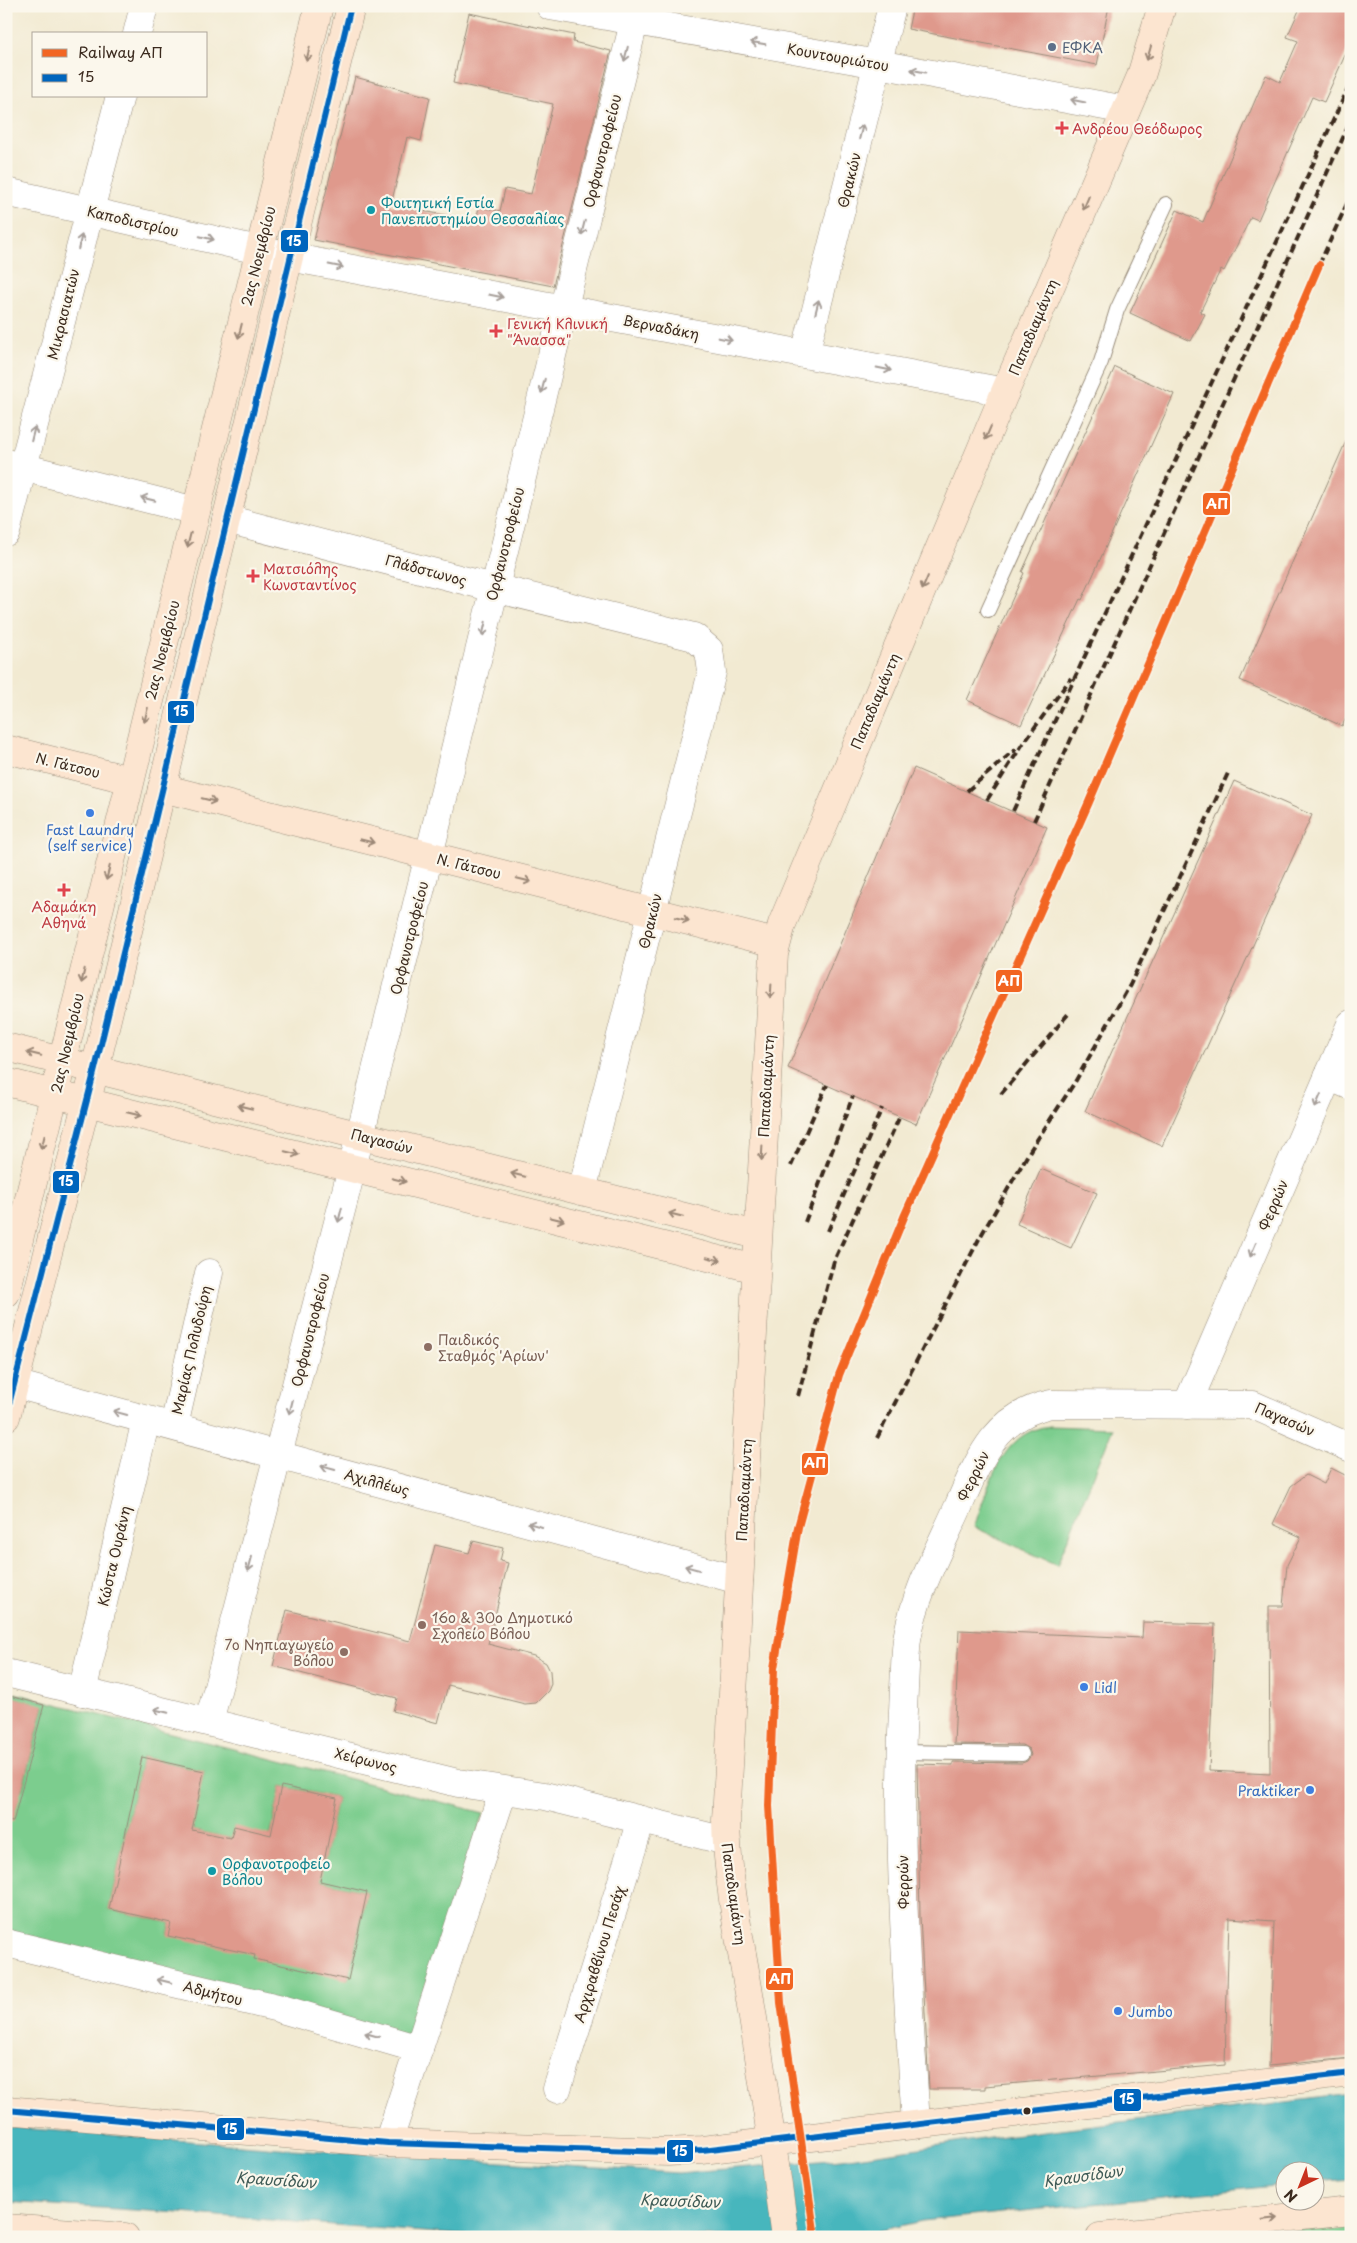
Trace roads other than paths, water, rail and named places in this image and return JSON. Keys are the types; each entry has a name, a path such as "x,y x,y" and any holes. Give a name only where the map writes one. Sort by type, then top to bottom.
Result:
{"street":[{"path":"138,32 144,6"},
{"name":"2ας Νοεμβρίου","path":"6,1293 320,6"},
{"path":"6,1417 87,1102 351,6"},
{"name":"Κουντουριώτου","path":"550,6 636,14 878,64 1126,110"},
{"name":"Θρακών","path":"805,354 892,6"},
{"name":"Παπαδιαμάντη","path":"785,2237 774,2152 726,1840 727,1780 757,1235 776,943 786,914 1005,392 1146,62 1162,6"},
{"name":"Ορφανοτροφείου","path":"208,1722 352,1168 430,857 562,309 636,14"},
{"name":"Μικρασιατών","path":"6,532 15,465 119,98"},
{"name":"Καποδιστρίου","path":"6,192 289,257"},
{"name":"Βερναδάκη","path":"289,257 1005,392"},
{"path":"15,465 196,511"},
{"name":"Γλάδστωνος","path":"226,519 694,637 709,650"},
{"name":"Θρακών","path":"582,1191 712,672 709,650"},
{"name":"Ν. Γάτσου","path":"6,749 130,780"},
{"name":"Ν. Γάτσου","path":"162,788 776,943"},
{"name":"Φερρών","path":"916,2124 904,1939 901,1752 907,1640 914,1610 967,1486 992,1439 1016,1418 1035,1408 1051,1404 1187,1405 1339,1081 1351,1024"},
{"name":"Παγασών","path":"6,1047 757,1235"},
{"path":"6,1082 756,1269"},
{"name":"Μαρίας Πολυδούρη","path":"174,1426 209,1273"},
{"name":"Αχιλλέως","path":"15,1384 739,1580"},
{"name":"Παγασών","path":"1187,1405 1253,1404 1351,1448"},
{"name":"Κώστα Ουράνη","path":"82,1692 146,1420"},
{"name":"Χείρωνος","path":"6,1673 458,1783 545,1796 726,1840"},
{"path":"388,2143 503,1791"},
{"name":"Αρχιραββίνου Πεσάχ","path":"557,2089 641,1820"},
{"name":"Αδμήτου","path":"6,1943 278,2008 419,2049"},
{"path":"6,2110 388,2143 668,2152 774,2152 916,2124 1351,2073"},
{"path":"1100,2237 1351,2211"},
{"path":"17,2232 125,2237"}],"lane":[{"path":"988,610 1101,362 1117,310 1166,204"},
{"path":"901,1752 1022,1754"}],"water":[{"name":"Κραυσίδων","path":"1351,2094 1351,2179 1324,2181 1324,2160 1274,2160 1274,2186 922,2221 851,2237 488,2237 180,2213 6,2202 6,2127 292,2149 678,2173 842,2159 1012,2135"}],"railway":[{"path":"1013,811 1351,82"},
{"path":"1034,821 1351,120"},
{"path":"1319,265 1351,195"},
{"path":"987,800 1024,742 1071,678"},
{"path":"967,791 1016,749"},
{"path":"877,1438 979,1239 1031,1149 1075,1082 1130,985 1229,771"},
{"path":"1001,1094 1069,1013"},
{"path":"791,1166 827,1085"},
{"path":"805,1222 853,1096"},
{"path":"828,1231 882,1108"},
{"path":"798,1396 834,1261 900,1116"}],"rail line":[{"name":"ΑΠ","path":"815,2237 781,2003 769,1806 774,1668 798,1527 839,1375 904,1217 1089,802 1319,265"}],"place":[{"name":"ΕΦΚΑ","path":"1052,47"},
{"name":"Ανδρέου Θεόδωρος","path":"1062,128"},
{"name":"Φοιτητική Εστία Πανεπιστημίου Θεσσαλίας","path":"371,210"},
{"name":"Γενική Κλινική \"Άνασσα\"","path":"496,331"},
{"name":"Ματσιόλης Κωνσταντίνος","path":"253,576"},
{"name":"Fast Laundry (self service)","path":"90,813"},
{"name":"Αδαμάκη Αθηνά","path":"64,890"},
{"name":"Παιδικός Σταθμός 'Αρίων'","path":"428,1347"},
{"name":"16ο & 30ο Δημοτικό Σχολείο Βόλου","path":"422,1625"},
{"name":"7ο Νηπιαγωγείο Βόλου","path":"344,1652"},
{"name":"Lidl","path":"1084,1687"},
{"name":"Praktiker","path":"1310,1790"},
{"name":"Ορφανοτροφείο Βόλου","path":"212,1871"},
{"name":"Jumbo","path":"1118,2011"}]}
